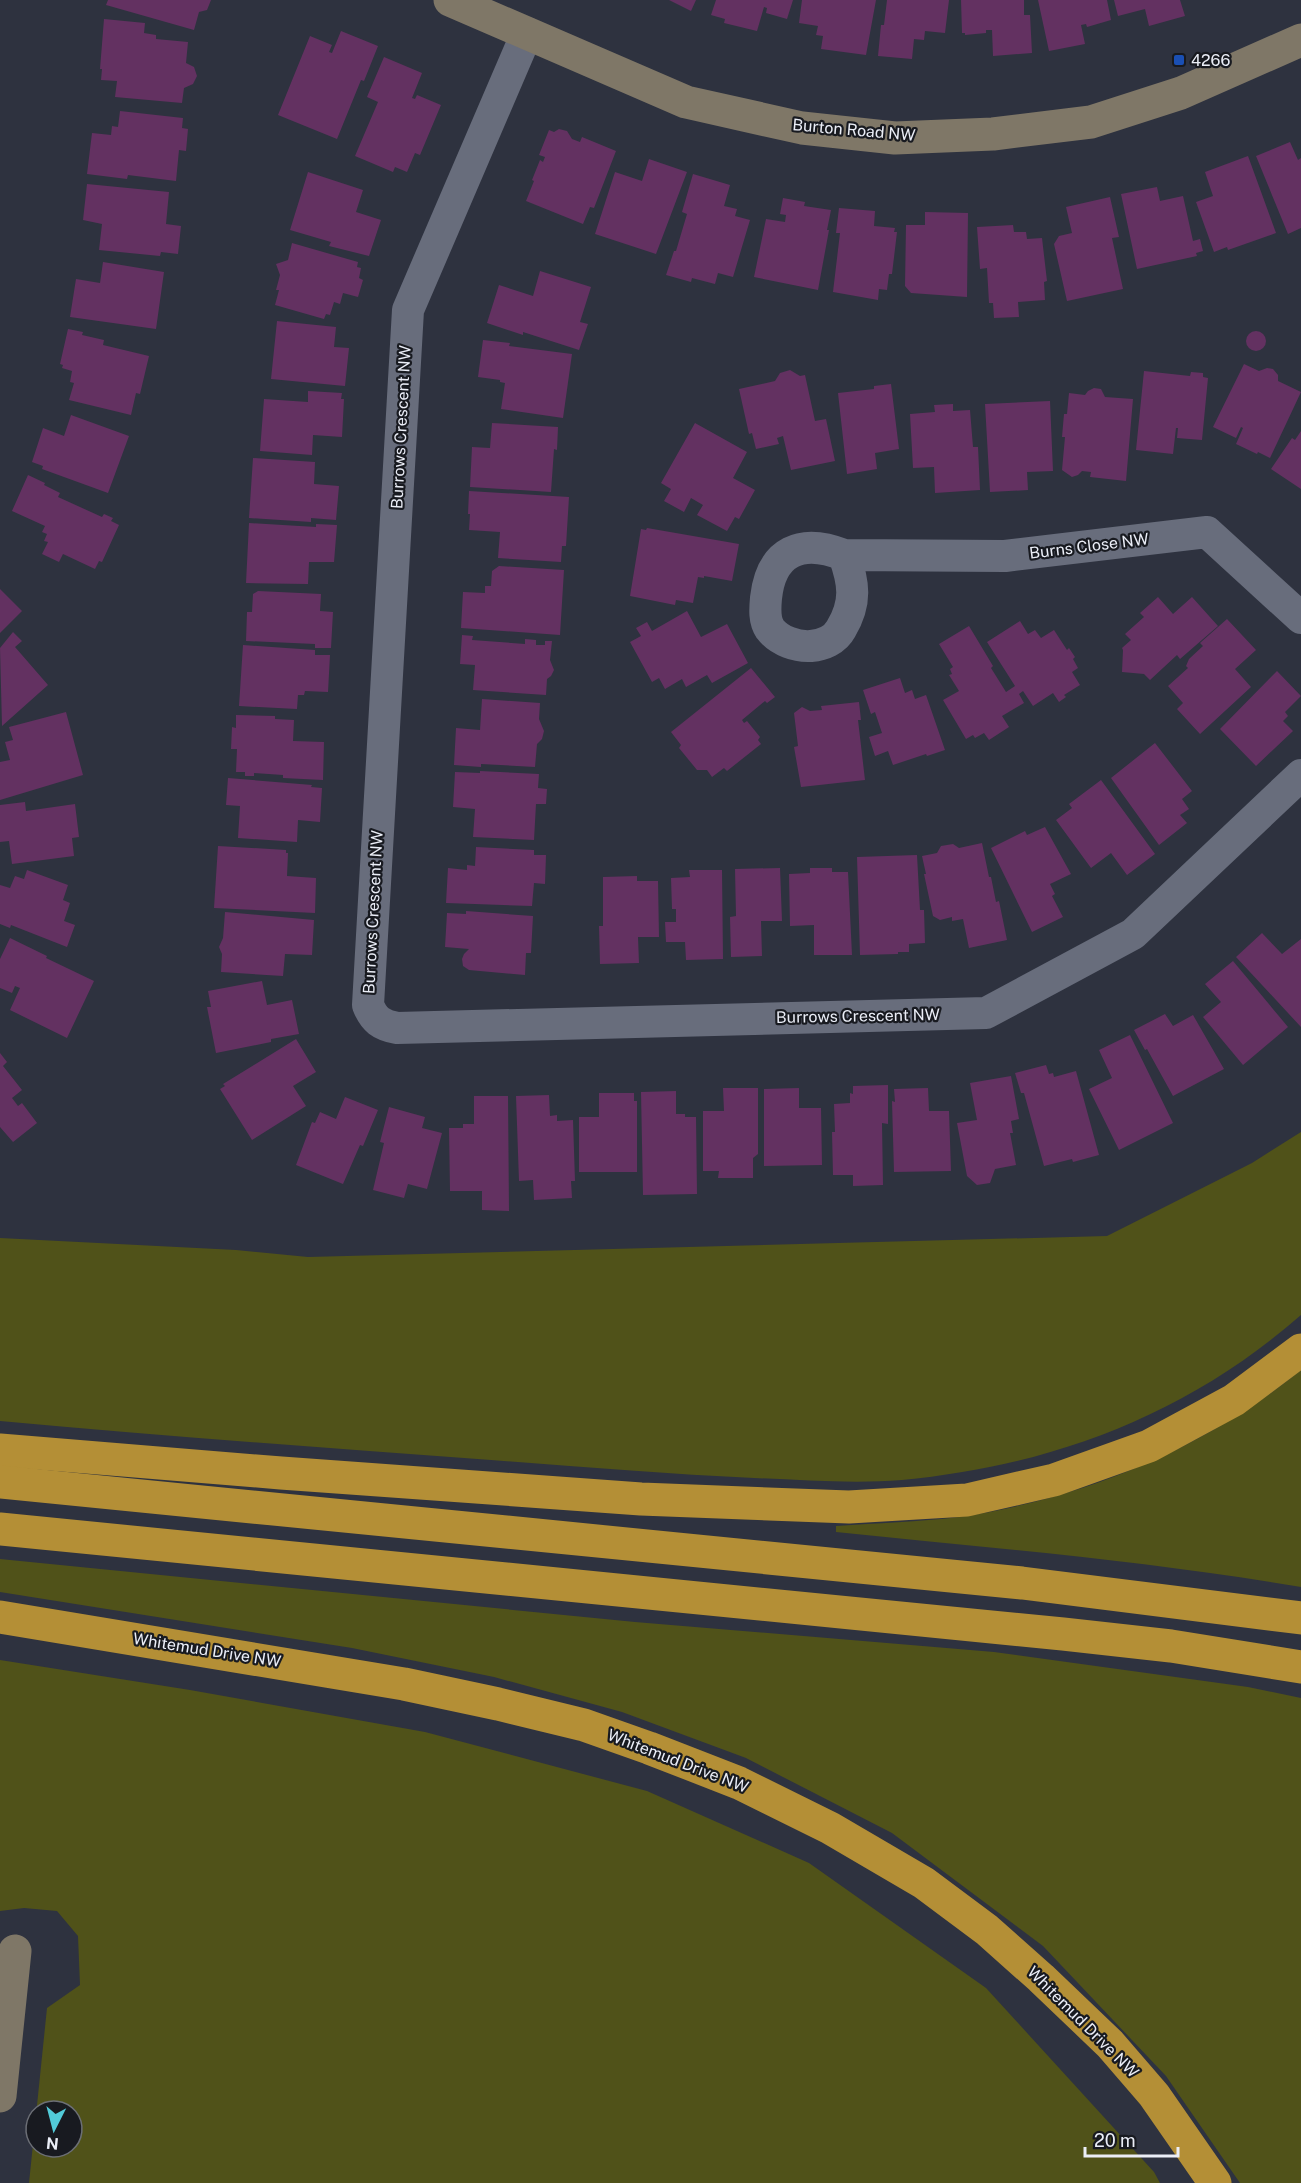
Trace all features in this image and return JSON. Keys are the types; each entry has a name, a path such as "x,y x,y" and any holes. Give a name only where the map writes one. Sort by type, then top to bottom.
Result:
{"highway":[{"path":"0,1450 642,1499 849,1508 967,1500 1054,1480 1149,1446 1234,1400 1301,1350"},
{"path":"0,1482 1022,1583 1301,1618"},
{"path":"0,1529 1074,1635 1171,1646 1301,1667"},
{"name":"Whitemud Drive NW","path":"0,1617 393,1682 498,1704 584,1725 739,1783 830,1828 924,1883 987,1930 1110,2044 1154,2095 1215,2183"}],"street":[{"name":"Burton Road NW","path":"450,0 686,102 802,128 895,138 993,134 1091,122 1181,93 1301,40"},
{"name":"Burrows Crescent NW","path":"528,33 408,310 368,1005 373,1017 384,1025 397,1028 986,1013 1133,934 1301,775"},
{"name":"Burns Close NW","path":"844,555 1005,556 1207,532 1301,618"},
{"path":"0,2096 15,1951"}],"shaded area":[{"path":"1301,1132 1301,1315 1257,1350 1212,1381 1164,1407 1115,1430 1064,1448 1012,1462 958,1473 902,1480 810,1481 590,1468 0,1421 0,1238 236,1250 308,1257 1107,1236 1252,1163"},
{"path":"1301,1370 1301,1587 1127,1562 836,1532 836,1526 944,1519 1005,1509 1051,1498 1096,1483 1140,1466 1224,1424"},
{"path":"0,1559 635,1622 994,1652 1248,1687 1301,1698 1301,2183 1240,2183 1166,2076 1043,1946 892,1833 746,1758 622,1712 494,1677 352,1648 0,1592"},
{"path":"0,1660 190,1690 425,1732 647,1791 809,1863 986,1988 1154,2172 1160,2183 29,2183 31,2159 84,2159 84,2099 37,2099 47,2008 80,1985 78,1936 57,1911 24,1908 0,1911"}],"building":[{"path":"108,0 211,0 207,10 199,12 194,30 106,5"},
{"path":"669,0 696,0 691,11"},
{"path":"716,0 793,0 787,19 766,13 767,8 764,7 757,31 724,23 725,19 711,15"},
{"path":"802,0 876,0 866,55 821,49 823,36 816,35 818,26 799,23"},
{"path":"887,0 949,0 945,33 925,31 924,40 914,39 912,59 878,56 881,25 884,25"},
{"path":"961,0 1024,0 1024,15 1030,15 1032,53 993,56 992,30 986,30 986,33 965,35 962,33"},
{"path":"1038,0 1107,0 1111,20 1087,27 1086,24 1081,25 1085,44 1049,51"},
{"path":"1114,0 1180,0 1185,16 1149,26 1145,9 1118,16"},
{"path":"104,19 145,23 144,33 156,35 156,39 188,42 186,63 194,67 197,76 193,84 184,88 182,103 115,97 117,81 101,80"},
{"path":"341,31 378,46 364,81 361,80 337,139 278,115 310,36 332,45 329,52 332,53"},
{"path":"384,57 422,73 412,98 415,99 417,95 441,105 420,155 415,153 407,172 395,167 393,172 355,156 378,102 367,97"},
{"path":"120,111 183,118 182,128 188,129 186,151 179,150 176,181 128,175 127,179 87,174 92,133 111,135 112,126 118,127"},
{"path":"559,129 567,131 572,139 580,142 582,137 616,151 594,208 590,207 583,224 526,201 540,160 543,162 545,157 539,155 549,130 554,132"},
{"path":"1290,142 1298,160 1301,158 1301,228 1288,234 1256,156"},
{"path":"1248,156 1276,233 1228,250 1227,247 1214,252 1196,202 1213,196 1205,172"},
{"path":"649,159 687,172 656,254 595,234 615,172 642,181"},
{"path":"308,172 363,190 356,212 381,220 369,256 329,246 331,242 290,230"},
{"path":"693,174 730,185 724,206 737,209 735,216 750,220 733,277 718,273 715,284 692,278 691,282 666,275 687,214 682,212"},
{"path":"87,184 169,192 166,224 181,226 178,254 161,252 160,256 99,250 102,224 83,220"},
{"path":"1157,187 1160,201 1183,196 1193,241 1200,239 1203,251 1196,253 1197,256 1137,269 1121,194"},
{"path":"1110,197 1119,237 1112,238 1123,289 1067,301 1054,244 1059,236 1072,233 1066,207"},
{"path":"783,198 805,202 804,206 831,210 818,290 754,277 766,219 785,222 786,215 780,214"},
{"path":"839,208 875,211 874,226 895,228 894,232 897,232 892,274 889,274 887,290 879,289 878,300 833,292 840,233 836,233"},
{"path":"925,212 968,213 967,297 911,293 905,286 906,225 925,225"},
{"path":"1013,225 1014,232 1026,232 1027,239 1042,238 1047,281 1044,282 1045,300 1018,302 1019,317 994,318 993,303 989,303 987,268 980,269 977,227"},
{"path":"292,243 358,262 357,267 361,268 359,278 363,280 358,297 343,293 340,304 334,302 330,315 326,314 324,319 275,305 280,275 276,264 288,260"},
{"path":"103,262 164,272 156,329 70,317 76,279 100,283"},
{"path":"540,271 591,287 580,322 588,324 579,350 487,323 499,285 533,296"},
{"path":"277,321 336,327 334,347 349,348 345,386 271,379"},
{"path":"68,329 104,340 103,345 149,356 140,394 136,393 131,415 69,400 74,383 70,382 72,371 62,368 63,365 60,364"},
{"path":"1256,331 1263,334 1266,341 1263,348 1256,351 1249,348 1246,341 1249,334"},
{"path":"483,340 510,343 509,346 572,354 563,418 501,409 505,383 500,380 478,377"},
{"path":"1244,364 1259,371 1267,368 1273,369 1278,375 1278,381 1301,392 1270,458 1236,444 1243,428 1241,427 1236,438 1213,427"},
{"path":"790,370 800,376 805,375 815,421 826,419 835,461 791,470 783,436 777,438 779,444 756,449 752,433 749,434 739,389 775,381 780,373"},
{"path":"1144,371 1190,376 1191,372 1203,373 1203,377 1208,378 1202,440 1177,438 1178,428 1176,428 1173,454 1136,450"},
{"path":"891,384 899,449 875,453 877,469 847,474 838,393 874,389 874,386"},
{"path":"1094,388 1101,389 1105,397 1133,399 1126,481 1090,477 1091,472 1082,471 1072,477 1062,470 1065,437 1062,437 1064,414 1067,414 1069,393 1085,395"},
{"path":"308,391 342,393 341,399 344,399 342,437 313,435 312,455 260,451 264,399 308,402"},
{"path":"1050,401 1053,471 1027,472 1028,490 990,492 985,404"},
{"path":"953,404 953,411 970,410 973,447 978,447 980,490 935,493 934,467 913,468 910,414 935,412 934,405"},
{"path":"71,415 129,436 108,493 42,469 43,466 32,462 43,428 64,436"},
{"path":"492,423 558,427 551,492 470,487 472,447 490,448"},
{"path":"695,423 747,452 733,478 755,490 739,519 735,517 727,531 697,515 703,505 691,498 684,512 664,501 671,489 661,483"},
{"path":"1301,431 1301,489 1271,469 1292,438 1295,440"},
{"path":"253,458 315,462 314,484 339,486 336,520 311,518 311,522 249,518"},
{"path":"28,475 60,493 58,497 102,517 104,514 113,518 111,521 119,525 102,562 99,561 95,569 63,554 59,562 42,554 48,542 44,541 47,534 42,532 45,526 12,511"},
{"path":"469,491 569,497 566,546 562,546 561,562 498,558 500,532 469,530"},
{"path":"249,523 316,527 316,524 337,525 334,562 309,562 308,584 246,583"},
{"path":"647,528 739,544 732,581 698,577 693,603 676,600 675,605 630,596 641,529 646,530"},
{"path":"499,566 564,570 560,635 461,628 463,592 485,593 485,586 491,586 492,571"},
{"path":"0,589 22,611 0,633"},
{"path":"258,591 321,594 320,611 333,612 331,648 315,648 315,644 246,641 247,612 252,612 253,594"},
{"path":"1158,597 1173,614 1192,597 1218,626 1180,659 1177,655 1150,680 1144,674 1122,672 1122,648 1131,640 1125,634 1144,617 1140,613"},
{"path":"687,611 701,637 727,624 748,663 712,683 707,675 686,687 682,679 665,689 659,678 652,682 630,642 641,636 636,628 647,622 652,631"},
{"path":"1227,619 1256,650 1235,669 1251,687 1200,734 1177,709 1183,703 1168,686 1188,668 1186,666 1189,659 1203,646 1200,643"},
{"path":"1020,621 1028,634 1035,630 1041,638 1054,630 1067,650 1069,648 1075,657 1073,659 1078,668 1072,672 1080,685 1064,695 1066,697 1059,702 1053,693 1033,706 1023,691 1019,694 1024,703 1002,716 1009,727 989,740 984,733 975,738 973,735 966,739 943,700 959,691 949,675 952,674 950,669 953,667 939,644 969,626 1006,692 1015,686 987,642"},
{"path":"13,632 22,641 15,647 48,685 2,726 0,648"},
{"path":"462,635 473,636 472,640 525,644 525,639 536,640 536,645 545,645 545,641 552,641 550,660 554,670 547,679 546,695 473,690 475,665 460,664"},
{"path":"243,645 315,650 315,655 330,655 328,692 305,691 304,695 298,695 297,709 239,706"},
{"path":"751,668 775,697 767,703 765,701 742,720 744,723 747,721 760,737 758,740 761,744 727,771 724,768 712,777 707,770 697,770 679,748 681,745 671,732"},
{"path":"1277,671 1301,696 1285,712 1288,716 1283,721 1293,731 1256,766 1220,729"},
{"path":"900,678 905,693 912,690 915,699 926,695 945,750 893,765 888,751 875,756 869,737 882,733 875,712 871,714 863,690"},
{"path":"482,699 540,703 539,719 544,731 542,739 537,744 535,767 454,765 456,728 480,730"},
{"path":"859,702 861,720 858,720 865,780 801,787 794,747 798,746 794,713 802,707 810,711 822,710 821,706"},
{"path":"66,712 83,775 0,800 0,762 10,760 5,742 13,740 9,727"},
{"path":"236,715 275,716 275,719 294,720 293,741 324,742 323,780 283,778 283,775 254,773 254,776 245,776 245,772 236,772 237,749 231,749 232,727 236,728"},
{"path":"1155,743 1192,791 1182,799 1189,809 1180,815 1187,823 1159,845 1111,778"},
{"path":"480,771 539,774 538,788 547,789 546,804 536,804 534,840 473,837 475,809 453,807 455,772 480,773"},
{"path":"228,778 312,785 311,787 322,788 320,822 298,820 297,842 238,838 240,806 226,805"},
{"path":"1101,780 1155,854 1127,875 1111,853 1091,868 1056,820 1072,808 1069,804"},
{"path":"25,802 26,811 75,804 79,837 72,838 74,856 12,864 9,841 0,842 0,805"},
{"path":"1045,827 1071,874 1050,884 1055,894 1052,896 1063,917 1032,932 991,848 1025,831 1027,835"},
{"path":"982,843 996,902 999,901 1007,940 969,948 963,919 952,921 952,917 940,920 933,916 922,856 937,853 941,846 953,844 959,848"},
{"path":"218,846 286,850 288,853 287,876 316,878 315,913 214,908"},
{"path":"476,847 534,850 534,855 546,855 545,884 534,883 532,906 446,903 448,868 467,870 467,865 475,866"},
{"path":"917,855 920,910 924,910 925,943 909,944 909,952 860,955 857,857"},
{"path":"780,868 782,921 761,921 762,956 731,957 730,917 736,916 735,869"},
{"path":"810,868 832,868 832,872 848,872 852,955 814,955 814,925 790,926 789,874 810,873"},
{"path":"27,870 68,885 63,900 70,903 64,921 75,925 67,947 11,925 10,928 0,924 0,885 10,888 15,876 24,879"},
{"path":"689,870 722,870 723,959 686,960 685,942 666,942 665,922 676,922 676,909 672,909 671,878 690,877"},
{"path":"637,876 637,881 658,881 659,937 638,937 639,963 600,964 599,926 603,926 603,877"},
{"path":"466,911 533,916 531,953 526,953 525,975 469,970 463,966 462,959 469,949 445,947 447,913 466,914"},
{"path":"225,912 314,920 312,955 285,954 283,976 221,972 222,954 219,947 223,938"},
{"path":"1262,933 1282,954 1301,939 1301,1027 1236,957"},
{"path":"10,938 94,981 67,1038 10,1010 20,988 15,986 12,993 0,988 0,959"},
{"path":"1233,961 1288,1027 1243,1065 1203,1017 1221,1002 1205,984"},
{"path":"262,981 267,1005 292,1000 299,1034 216,1053 207,1007 211,1007 208,991"},
{"path":"1165,1014 1173,1026 1193,1015 1224,1069 1173,1096 1134,1030"},
{"path":"1130,1035 1173,1123 1119,1150 1089,1089 1112,1078 1099,1050"},
{"path":"296,1039 316,1072 293,1086 306,1106 252,1140 220,1089 225,1086 223,1084"},
{"path":"0,1053 7,1062 3,1066 22,1090 12,1098 18,1106 22,1103 37,1123 13,1142 0,1127"},
{"path":"1046,1065 1049,1074 1053,1073 1054,1077 1076,1071 1099,1155 1044,1166 1024,1093 1021,1093 1015,1073"},
{"path":"1011,1076 1019,1119 1011,1121 1013,1133 1010,1133 1016,1165 995,1169 990,1183 977,1185 967,1176 957,1123 977,1120 970,1083"},
{"path":"888,1085 888,1124 882,1123 883,1185 853,1186 853,1175 833,1175 834,1104 850,1103 853,1086"},
{"path":"723,1088 758,1088 758,1154 753,1158 753,1178 718,1178 719,1171 703,1171 703,1111 724,1111"},
{"path":"799,1088 799,1108 821,1108 822,1165 764,1166 764,1089"},
{"path":"928,1088 929,1111 949,1111 951,1171 894,1172 892,1101 895,1102 894,1089"},
{"path":"676,1091 676,1114 696,1117 697,1194 643,1195 641,1092"},
{"path":"599,1093 634,1093 634,1101 637,1101 637,1172 579,1172 579,1117 599,1117"},
{"path":"549,1095 550,1116 557,1115 557,1121 573,1120 575,1181 571,1181 572,1198 534,1200 533,1180 519,1181 516,1096"},
{"path":"474,1096 508,1096 509,1211 482,1210 482,1191 450,1191 449,1128 463,1128 463,1124 474,1124"},
{"path":"345,1097 378,1110 363,1146 360,1145 343,1184 296,1165 312,1122 315,1123 320,1112 336,1119"},
{"path":"389,1107 425,1117 422,1128 442,1133 427,1189 408,1184 404,1198 373,1190 384,1143 380,1142"}],"place":[{"name":"4266","path":"1179,60"}]}
